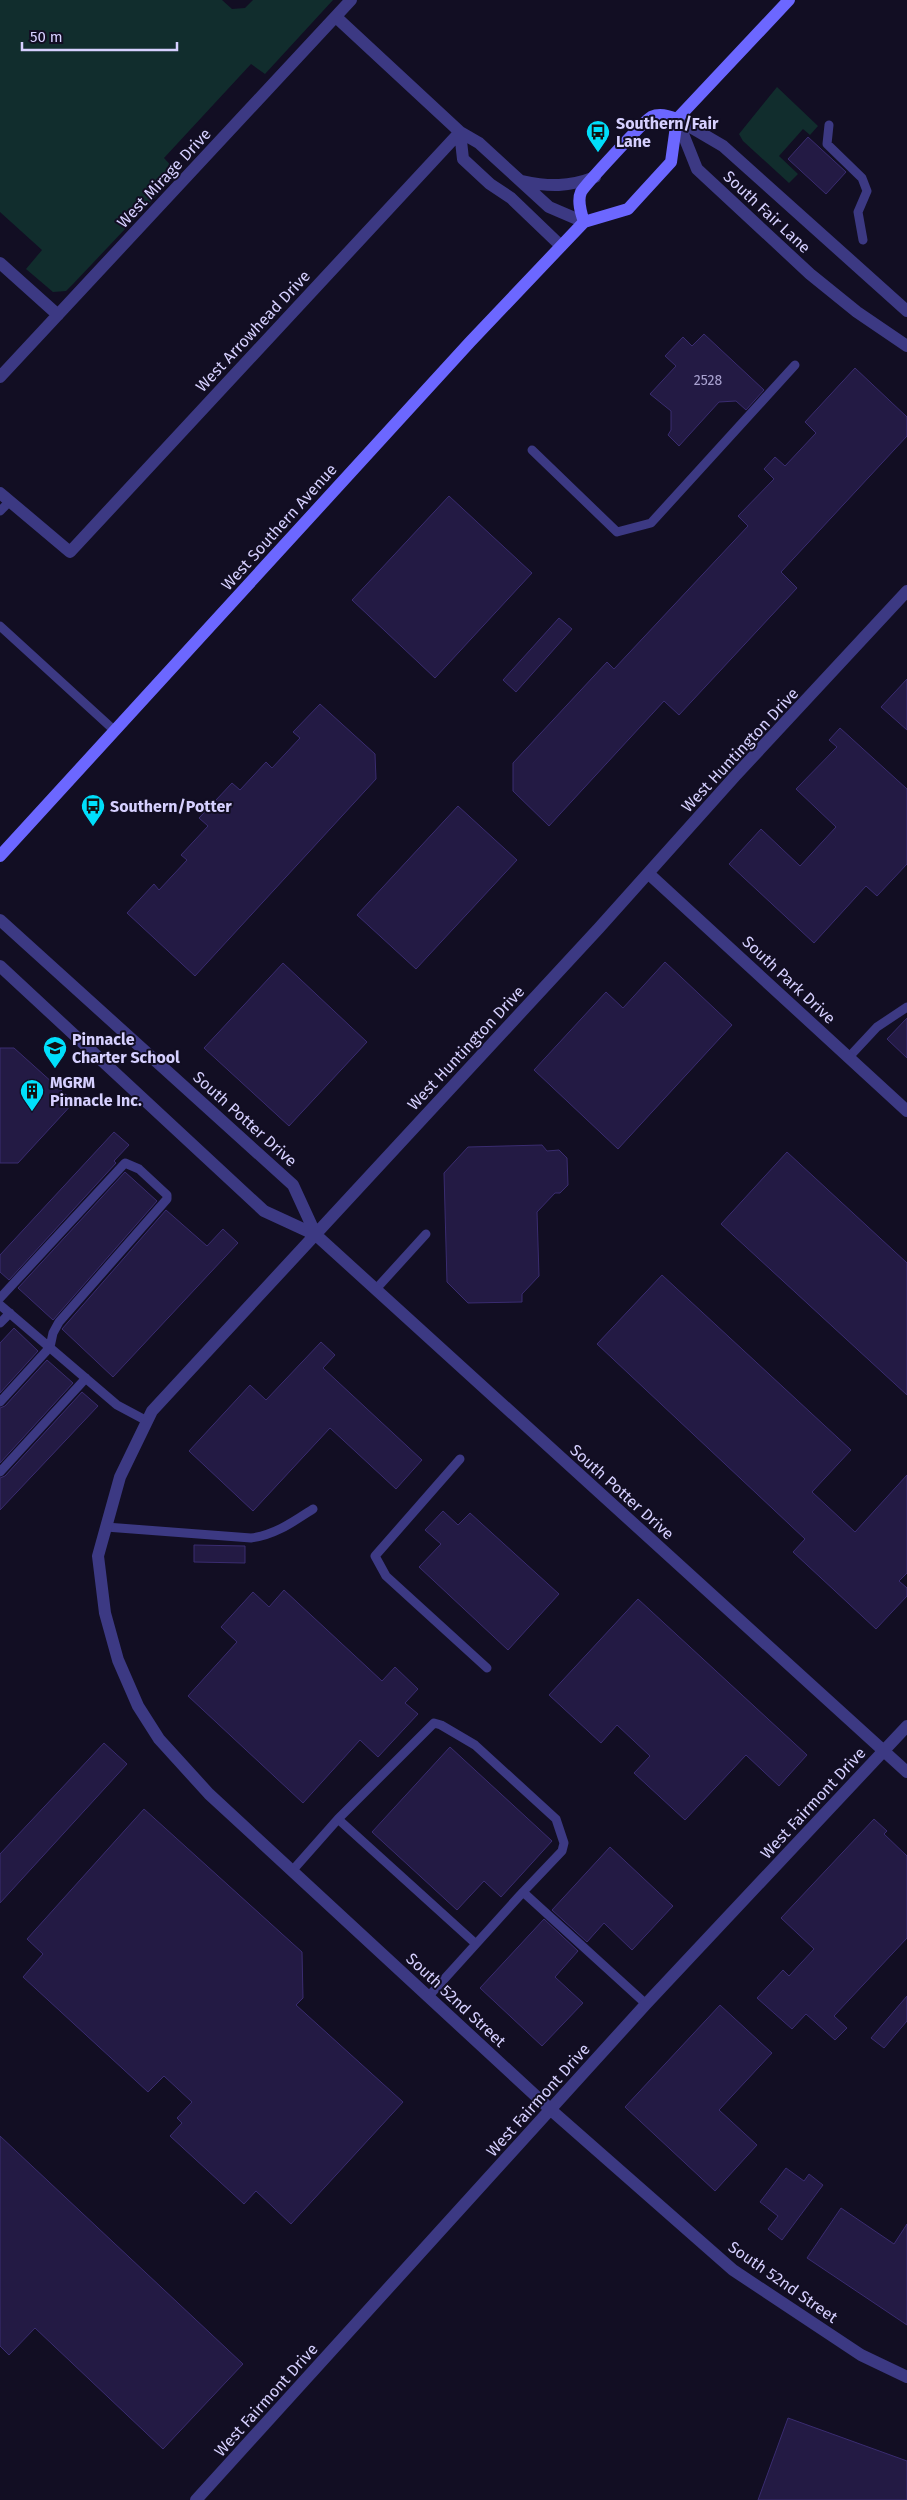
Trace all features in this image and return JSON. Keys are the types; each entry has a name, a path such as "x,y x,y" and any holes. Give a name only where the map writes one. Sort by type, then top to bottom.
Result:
{"main road":[{"path":"584,222 579,207 581,192 650,118 664,114 678,119 789,0"},
{"name":"West Southern Avenue","path":"0,856 470,342 584,222 628,209 671,162 678,119"}],"street":[{"name":"West Mirage Drive","path":"0,377 352,0"},
{"path":"336,17 460,132 479,143 549,207 584,222"},
{"name":"South Fair Lane","path":"678,119 723,146 907,311"},
{"name":"South Fair Lane","path":"678,119 697,169 810,274 857,312 907,346"},
{"path":"460,132 463,159 490,184 511,198 561,246"},
{"name":"West Arrowhead Drive","path":"5,497 70,552 460,132"},
{"path":"520,181 545,186 562,186 595,177"},
{"path":"0,263 58,315"},
{"name":"West Huntington Drive","path":"98,1556 120,1478 152,1411 649,874 736,775 907,591"},
{"name":"South Park Drive","path":"649,874 907,1111"},
{"name":"South Potter Drive","path":"0,920 294,1185 316,1235"},
{"name":"South Potter Drive","path":"0,966 264,1211 316,1235 907,1772"},
{"name":"South 52nd Street","path":"98,1556 105,1612 126,1683 148,1722 182,1766 292,1871 551,2110 733,2270 861,2355 907,2377"},
{"name":"West Fairmont Drive","path":"196,2500 646,2004 907,1726"}],"lane":[{"path":"829,125 827,144 862,178 867,191 858,212 864,240"},
{"path":"532,450 617,532 651,523 795,365"},
{"path":"0,511 5,497"},
{"path":"0,626 115,732"},
{"path":"849,1057 877,1027 907,1007"},
{"path":"0,1298 125,1163 139,1169 167,1195 167,1199 59,1322 53,1333 50,1347 0,1402"},
{"path":"376,1289 426,1234"},
{"path":"0,1305 117,1404 147,1421"},
{"path":"0,1323 10,1313"},
{"path":"0,1472 86,1378"},
{"path":"460,1459 375,1556 386,1576 487,1668"},
{"path":"106,1527 251,1538 264,1536 284,1528 314,1509"},
{"path":"292,1871 338,1819 434,1723 441,1725 475,1745 556,1819 564,1843 562,1851 428,1996"},
{"path":"338,1819 476,1944"},
{"path":"523,1892 646,2004"}],"green space":[{"path":"0,0 222,0 232,9 245,8 253,0 333,0 265,74 251,64 164,158 178,173 66,291 53,292 26,269 42,250 0,212"},
{"path":"777,87 818,126 810,135 803,129 779,156 798,174 789,183 743,141 739,134"}],"building":[{"path":"808,137 846,172 826,194 788,159"},
{"path":"704,334 764,390 746,410 736,401 719,402 679,446 668,435 671,430 671,411 650,394 676,366 665,356 683,337 692,346"},
{"path":"855,368 907,417 907,436 781,572 797,588 679,715 664,701 549,826 513,791 513,763 607,662 614,669 748,526 738,516 774,479 764,469 775,457 785,466 816,433 805,422"},
{"path":"449,496 532,573 435,678 352,600"},
{"path":"559,618 572,629 516,692 503,680"},
{"path":"907,679 907,730 881,707"},
{"path":"320,704 375,754 376,779 195,976 127,913 154,884 159,890 187,860 181,855 208,826 199,818 232,783 240,790 266,762 272,768 300,738 293,732"},
{"path":"840,728 907,789 907,864 877,896 866,886 814,943 729,864 761,829 800,866 836,827 796,789 837,747 829,740"},
{"path":"458,806 517,860 416,969 357,915"},
{"path":"665,962 732,1025 618,1149 534,1070 606,992 623,1008"},
{"path":"283,963 367,1042 289,1126 204,1048"},
{"path":"907,1018 907,1058 887,1039"},
{"name":"MGRM Pinnacle Inc.","path":"0,1048 14,1048 74,1102 18,1163 0,1163"},
{"path":"114,1132 129,1145 114,1161 116,1163 9,1280 0,1272 0,1255"},
{"path":"542,1145 547,1151 559,1150 567,1158 568,1185 560,1193 555,1193 537,1212 539,1276 522,1294 522,1302 468,1303 447,1282 444,1173 468,1147"},
{"path":"787,1152 907,1263 907,1395 721,1224"},
{"path":"125,1172 157,1201 53,1320 18,1288"},
{"path":"166,1210 207,1246 223,1229 238,1243 113,1377 62,1329"},
{"path":"662,1275 851,1450 812,1492 855,1532 907,1475 907,1573 899,1581 907,1588 907,1596 876,1629 793,1552 805,1539 597,1344"},
{"path":"14,1328 38,1351 0,1393 0,1343"},
{"path":"321,1342 335,1355 323,1368 422,1460 396,1489 330,1428 253,1511 189,1451 250,1385 266,1400"},
{"path":"47,1360 73,1383 0,1463 0,1408 5,1406"},
{"path":"82,1392 98,1406 0,1510 0,1478 5,1476"},
{"path":"443,1511 458,1525 470,1513 559,1594 508,1650 419,1567 441,1544 425,1530"},
{"path":"194,1545 245,1546 245,1563 194,1562"},
{"path":"284,1590 382,1681 395,1667 418,1689 405,1703 418,1714 378,1757 360,1740 303,1803 188,1696 237,1642 221,1627 253,1592 269,1607"},
{"path":"638,1599 807,1755 779,1786 746,1755 685,1820 634,1773 650,1756 617,1725 601,1743 549,1695"},
{"path":"104,1743 127,1764 0,1903 0,1854"},
{"path":"450,1747 552,1841 501,1897 484,1881 457,1910 372,1832"},
{"path":"144,1809 302,1952 303,1998 296,2005 403,2102 291,2224 256,2191 244,2204 170,2136 182,2123 177,2118 192,2102 164,2076 148,2092 23,1977 43,1954 27,1939"},
{"path":"874,1819 887,1831 884,1834 907,1856 907,1938 834,2016 847,2028 835,2040 806,2014 792,2029 757,1998 783,1970 789,1976 814,1949 781,1918"},
{"path":"610,1847 673,1906 632,1950 604,1923 587,1942 552,1910"},
{"path":"544,1919 578,1951 555,1977 583,2003 542,2046 480,1988"},
{"path":"907,1996 907,2021 884,2048 871,2038"},
{"path":"720,2005 772,2053 719,2110 757,2145 715,2191 625,2107"},
{"path":"0,2136 243,2364 163,2449 35,2328 9,2355 0,2346"},
{"path":"786,2168 804,2181 809,2174 823,2185 782,2240 768,2229 778,2216 760,2202"},
{"path":"841,2208 894,2244 907,2224 907,2325 807,2258"},
{"path":"788,2418 907,2461 907,2500 758,2500"}],"place":[{"name":"Southern/Fair Lane","path":"598,153"},
{"name":"Southern/Potter","path":"93,827"},
{"name":"Pinnacle Charter School","path":"55,1069"},
{"name":"MGRM Pinnacle Inc.","path":"32,1112"}]}
